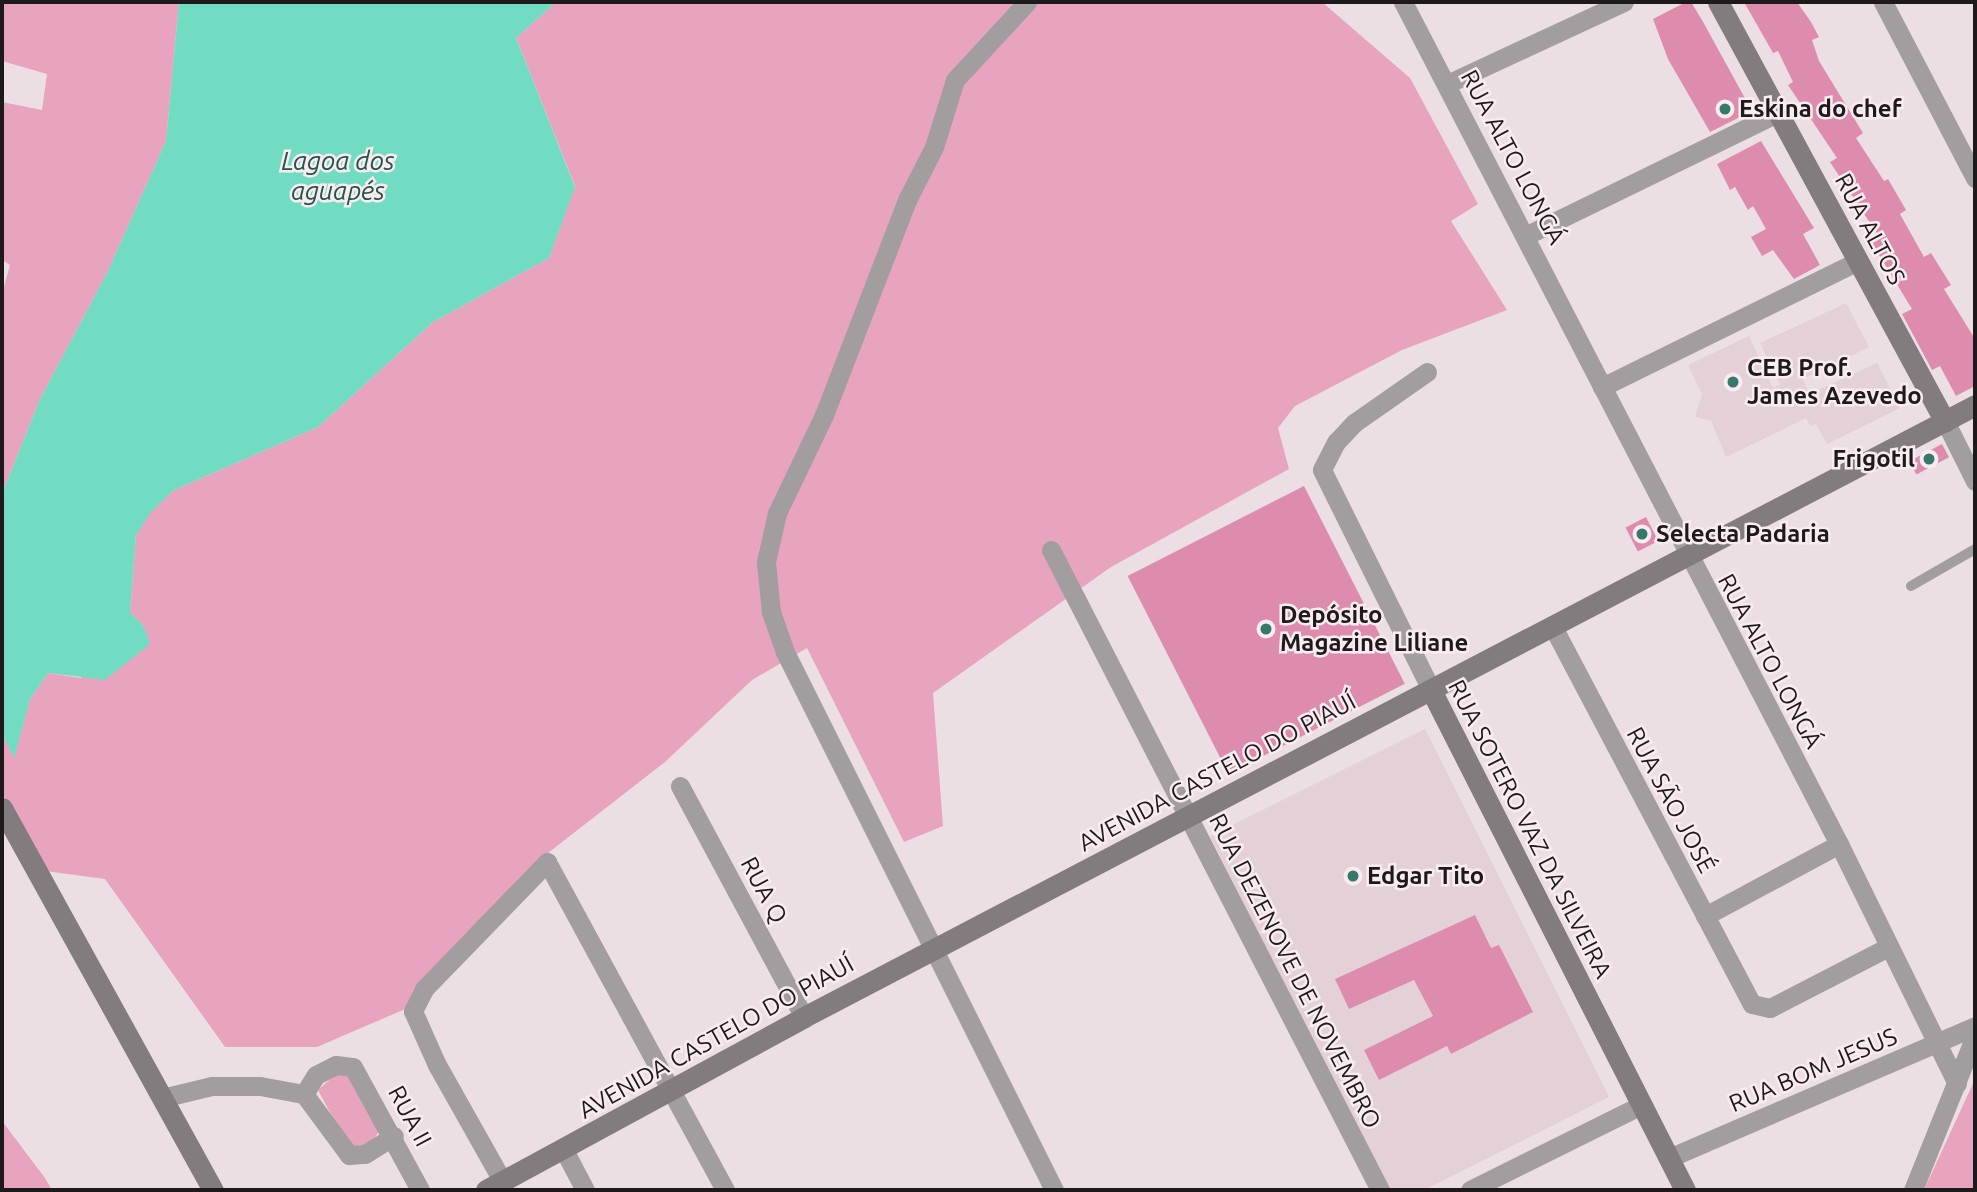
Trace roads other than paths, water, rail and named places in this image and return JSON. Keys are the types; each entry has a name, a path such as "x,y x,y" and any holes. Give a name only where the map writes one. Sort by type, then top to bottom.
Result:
{"main road":[{"name":"RUA ALTOS","path":"1718,2 1779,112 1856,262 1945,421"},
{"name":"AVENIDA CASTELO DO PIAUÍ","path":"494,1186 804,1017 1688,558 1975,405"},
{"name":"RUA SOTERO VAZ DA SILVEIRA","path":"1431,690 1639,1106 1685,1190"},
{"path":"2,808 213,1190"}],"street":[{"path":"1027,2 955,80 934,147 907,200 824,415 777,513 766,562 771,611 785,652 1054,1190"},
{"name":"RUA ALTO LONGÁ","path":"1403,2 1527,235 1688,558 1839,844 1957,1084"},
{"path":"1447,84 1624,2"},
{"path":"1883,2 1975,178"},
{"path":"1527,235 1779,112"},
{"path":"1602,387 1856,262"},
{"name":"RUA SOTERO VAZ DA SILVEIRA","path":"1427,372 1354,423 1336,442 1322,470 1431,690"},
{"name":"RUA ALTOS","path":"1945,421 1975,481"},
{"name":"RUA DEZENOVE DE NOVEMBRO","path":"1051,550 1190,817 1376,1189"},
{"name":"RUA SÃO JOSÉ","path":"1553,628 1746,996 1757,1008 1770,1008 1888,947"},
{"name":"RUA Q","path":"680,786 804,1017"},
{"path":"1705,916 1839,844"},
{"path":"494,1186 420,1033 413,1011 430,982 546,862 725,1190"},
{"name":"RUA BOM JESUS","path":"1669,1158 1975,1026"},
{"path":"1913,1190 1975,1036"},
{"name":"RUA II","path":"304,1094 316,1074 336,1065 353,1067 394,1136 420,1190"},
{"path":"162,1098 212,1086 260,1086 304,1094 349,1155 365,1154 394,1136"},
{"path":"1470,1190 1639,1106"},
{"path":"564,1150 584,1190"}],"lane":[{"path":"1912,586 1975,549"}],"water":[{"name":"Lagoa dos aguapés","path":"179,2 556,2 516,38 575,187 549,258 433,322 318,427 174,490 151,512 136,535 130,612 144,627 150,644 105,680 48,673 30,699 14,758 2,734 2,494 40,399 107,273 166,141"}],"place":[{"name":"Eskina do chef","path":"1725,109"},
{"name":"CEB Prof. James Azevedo","path":"1733,382"},
{"name":"Frigotil","path":"1929,459"},
{"name":"Selecta Padaria","path":"1642,534"},
{"name":"Depósito Magazine Liliane","path":"1266,629"},
{"name":"Edgar Tito","path":"1353,876"}]}
